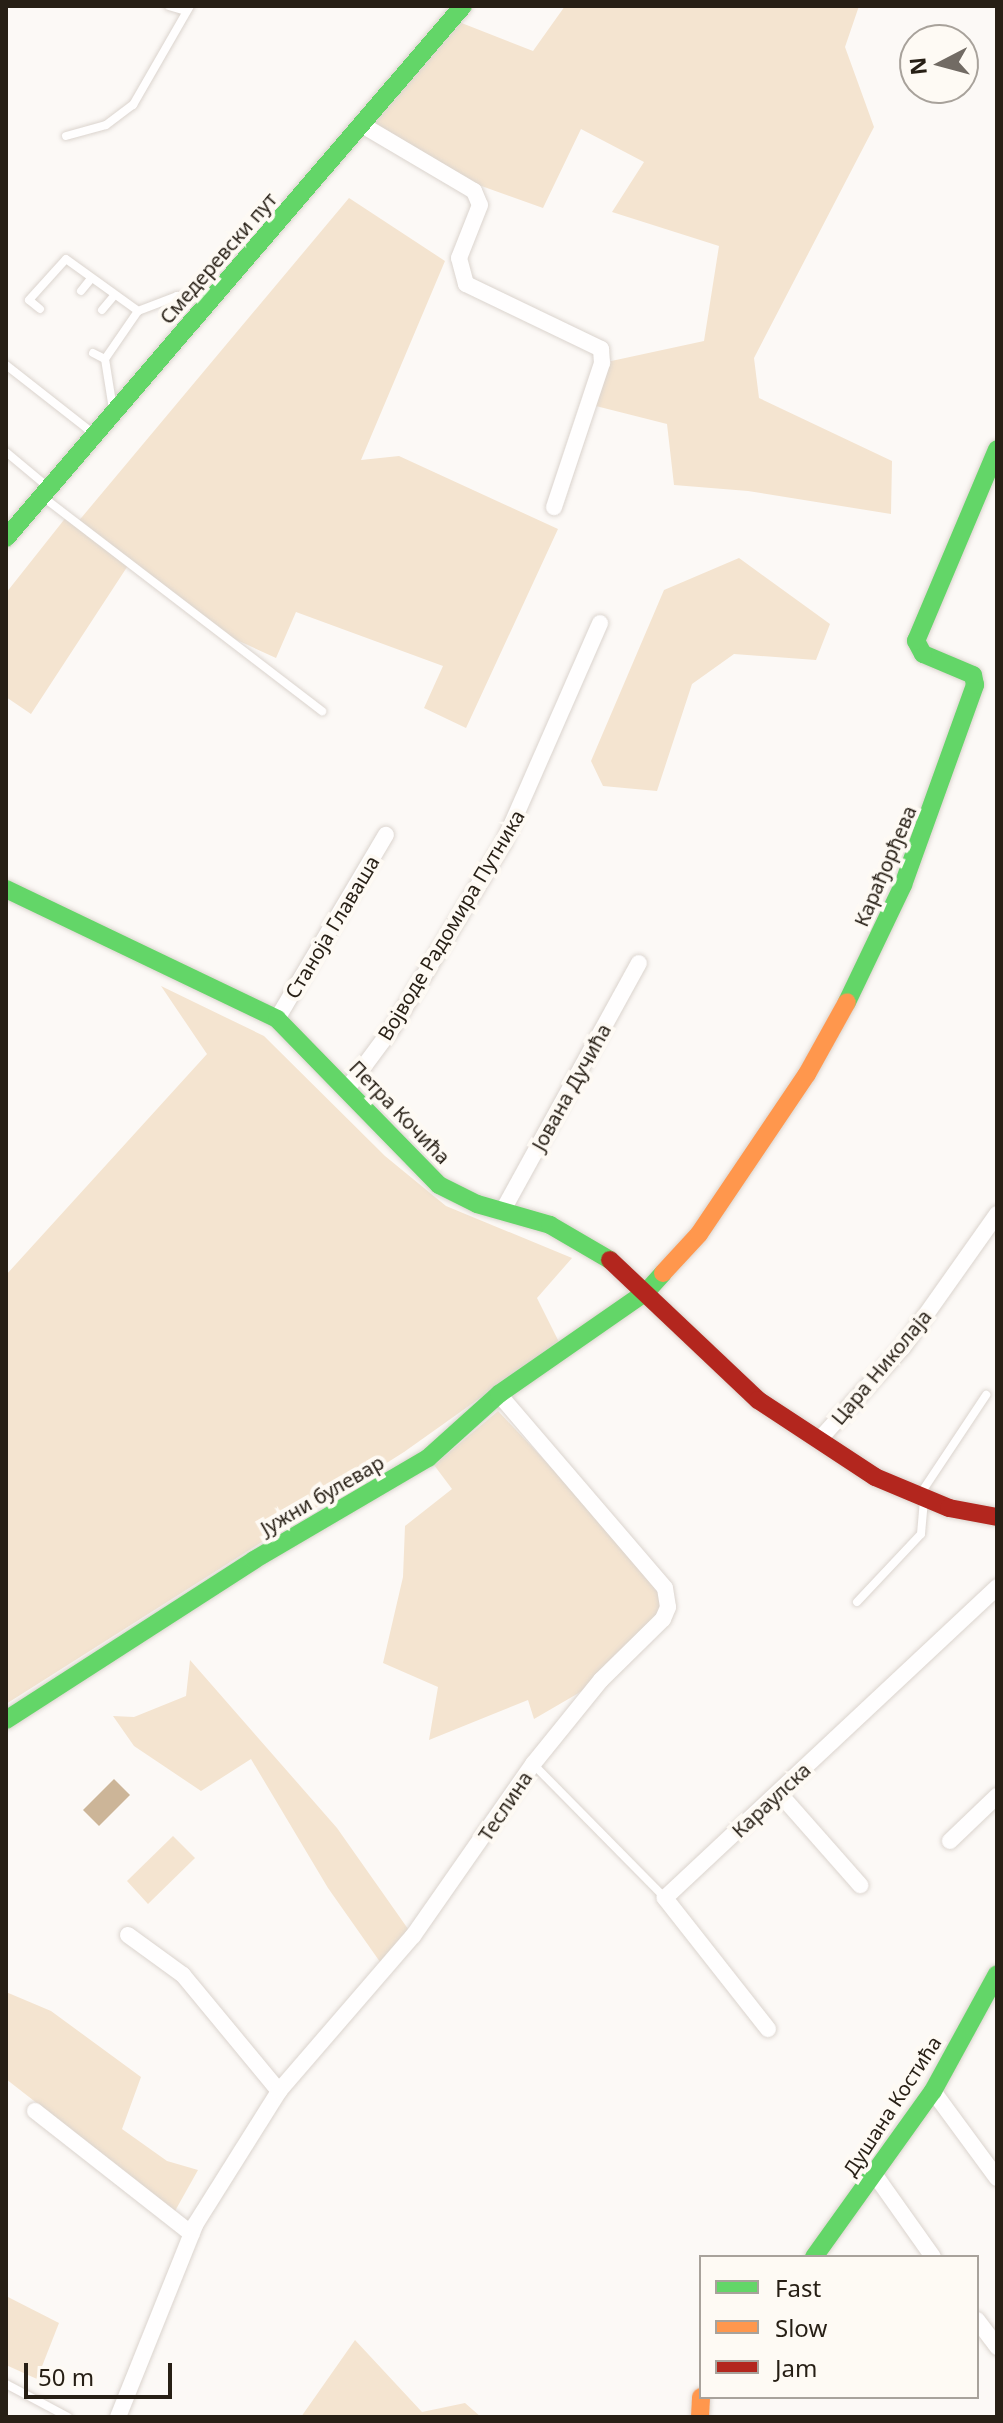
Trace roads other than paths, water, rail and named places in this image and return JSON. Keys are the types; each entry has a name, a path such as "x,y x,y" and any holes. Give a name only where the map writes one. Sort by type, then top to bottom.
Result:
{"street":[{"name":"Смедеревски пут","path":"6,538 212,296 364,126 462,6"},
{"path":"364,126 474,191 480,205 459,258 466,284 591,340 601,349 602,363 554,507"},
{"name":"Карађорђева","path":"647,1291 699,1234 807,1074 903,885 975,685 968,668 919,651 917,636 997,449"},
{"name":"Војводе Радомира Путника","path":"347,1089 393,1027 504,842 600,623"},
{"name":"Станоја Главаша","path":"277,1019 386,835"},
{"name":"Петра Кочића","path":"6,889 277,1019 439,1185 502,1212 581,1239 647,1291 704,1354 819,1440 921,1498 997,1517"},
{"name":"Јована Дучића","path":"502,1212 639,963"},
{"name":"Цара Николаја","path":"819,1440 903,1347 997,1214"},
{"name":"Јужни булевар","path":"6,1720 254,1560 428,1458 499,1394 647,1291"},
{"name":"Теслина","path":"118,2417 192,2234 279,2091 422,1925 533,1764 601,1680 663,1619 668,1607 665,1588 499,1394"},
{"name":"Караулска","path":"665,1898 997,1587"},
{"path":"779,1793 860,1885"},
{"path":"950,1841 997,1796"},
{"path":"665,1898 768,2029"},
{"path":"128,1935 183,1975 279,2091"},
{"name":"Душана Костића","path":"815,2255 933,2091 997,1975"},
{"path":"933,2091 997,2178"},
{"path":"35,2111 192,2234"},
{"path":"875,2175 932,2255"},
{"path":"979,2323 997,2347"}],"lane":[{"path":"66,136 106,125 133,105 188,8 169,6"},
{"path":"40,309 29,300 66,259 113,297 138,311"},
{"path":"81,291 90,280"},
{"path":"113,413 105,359 138,311 177,296 212,296"},
{"path":"102,310 113,297"},
{"path":"93,353 105,359"},
{"path":"6,365 95,434"},
{"path":"6,452 46,492 322,711"},
{"path":"857,1602 921,1534 921,1498 986,1395"},
{"path":"533,1764 665,1898"},
{"path":"6,2384 68,2417"}]}
